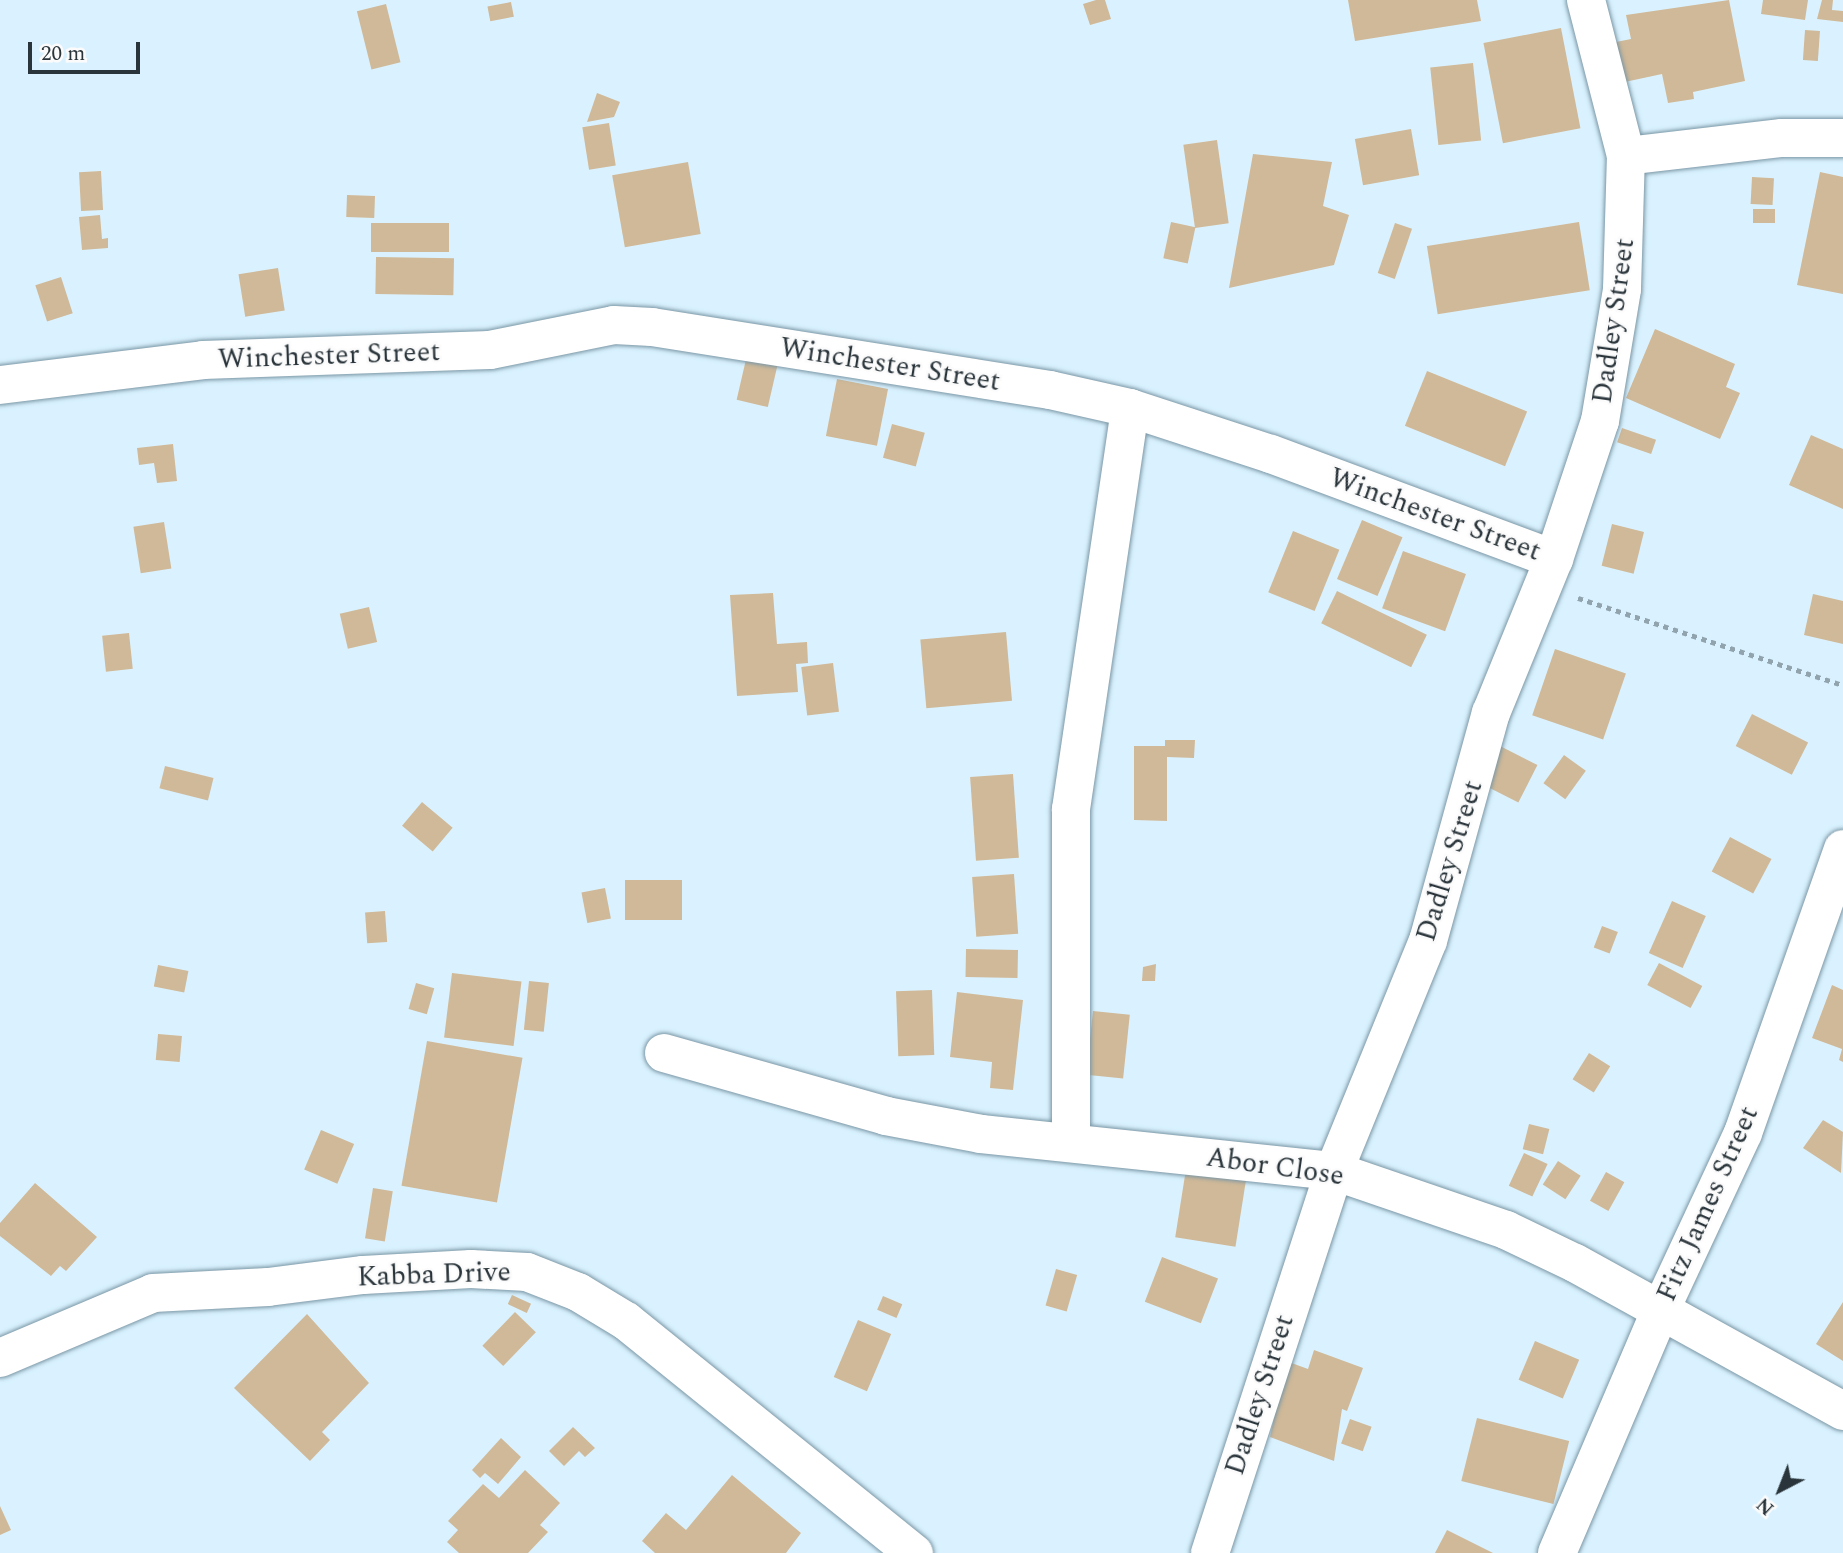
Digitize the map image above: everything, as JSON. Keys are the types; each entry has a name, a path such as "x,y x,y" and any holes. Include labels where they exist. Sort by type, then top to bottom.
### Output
{"street":[{"name":"Dadley Street","path":"1210,1553 1335,1171 1428,941 1492,713 1548,573 1600,421 1613,361 1622,289 1626,156 1586,0"},
{"path":"1626,156 1782,138 1843,138"},
{"name":"Winchester Street","path":"0,385 202,360 490,351 614,325 652,327 1050,390 1130,408 1548,573"},
{"path":"1071,1142 1071,809 1130,408"},
{"name":"Fitz James Street","path":"1557,1553 1660,1311 1743,1133 1843,849"},
{"name":"Abor Close","path":"664,1053 886,1116 981,1134 1335,1171 1506,1230 1843,1411"},
{"name":"Kabba Drive","path":"0,1359 153,1293 390,1274 527,1272 578,1292 626,1321 914,1553"}],"path":[{"name":"Winchester Street","path":"1548,573 1843,685"}],"building":[{"path":"1105,0 1111,19 1090,25 1083,4"},
{"path":"1348,0 1477,0 1481,21 1355,41"},
{"path":"1729,0 1745,81 1693,92 1694,99 1668,103 1662,74 1620,83 1611,43 1631,39 1626,15"},
{"path":"1763,0 1808,0 1805,20 1761,14"},
{"path":"1822,0 1833,0 1832,10 1843,11 1843,22 1817,19"},
{"path":"511,2 514,17 490,21 487,7"},
{"path":"386,4 401,62 371,69 357,11"},
{"path":"1561,28 1580,128 1503,143 1483,43"},
{"path":"1805,30 1820,31 1818,61 1803,60"},
{"path":"1473,63 1481,141 1438,145 1430,67"},
{"path":"597,93 620,102 614,117 587,122"},
{"path":"609,123 616,165 589,170 582,127"},
{"path":"1411,129 1419,175 1363,185 1355,139"},
{"path":"1217,140 1229,223 1195,228 1183,145"},
{"path":"1253,154 1332,162 1323,206 1349,215 1334,265 1229,288"},
{"path":"688,162 701,234 625,247 612,175"},
{"path":"101,171 103,210 81,211 79,172"},
{"path":"1820,172 1843,177 1843,294 1797,285"},
{"path":"1752,177 1774,178 1773,205 1751,204"},
{"path":"347,195 375,196 374,218 346,217"},
{"path":"1753,209 1775,209 1775,223 1753,223"},
{"path":"100,215 102,239 108,238 108,248 82,250 79,217"},
{"path":"1171,222 1195,227 1188,263 1163,258"},
{"path":"1579,222 1590,290 1438,314 1427,246"},
{"path":"371,223 449,223 449,252 371,252"},
{"path":"1395,223 1412,229 1395,279 1378,273"},
{"path":"376,257 454,258 453,295 375,294"},
{"path":"278,268 285,310 245,317 238,274"},
{"path":"61,277 73,313 47,321 35,285"},
{"path":"1655,329 1735,364 1726,387 1740,393 1720,439 1626,398"},
{"path":"747,355 778,362 768,407 737,400"},
{"path":"1427,371 1527,411 1505,466 1405,426"},
{"path":"837,379 888,389 877,446 826,436"},
{"path":"892,424 925,433 916,467 883,458"},
{"path":"1622,428 1656,440 1651,454 1617,442"},
{"path":"1811,435 1843,449 1843,509 1789,485"},
{"path":"173,444 177,481 157,483 154,463 139,465 137,448"},
{"path":"1362,520 1403,537 1377,596 1337,579"},
{"path":"164,522 171,568 141,573 133,527"},
{"path":"1612,524 1644,532 1634,574 1602,566"},
{"path":"1293,531 1339,550 1315,611 1268,592"},
{"path":"1403,551 1466,574 1445,631 1382,608"},
{"path":"1337,591 1427,635 1411,667 1321,623"},
{"path":"773,593 777,644 807,642 808,663 796,664 798,692 737,696 730,595"},
{"path":"1813,594 1843,601 1843,644 1804,635"},
{"path":"369,607 377,642 348,649 340,614"},
{"path":"1006,632 1012,701 926,708 920,639"},
{"path":"129,633 133,669 106,672 102,636"},
{"path":"1555,649 1626,673 1603,740 1532,715"},
{"path":"833,663 839,712 807,716 801,667"},
{"path":"1752,714 1808,743 1792,775 1736,746"},
{"path":"1165,740 1195,740 1194,758 1167,757 1167,821 1134,820 1134,746 1165,746"},
{"path":"1500,746 1537,765 1518,802 1481,783"},
{"path":"1564,755 1586,771 1565,799 1543,783"},
{"path":"165,766 214,778 208,800 159,788"},
{"path":"1013,774 1019,858 976,861 970,777"},
{"path":"422,802 453,828 433,851 402,826"},
{"path":"1730,837 1771,859 1753,894 1712,871"},
{"path":"1014,874 1018,934 976,937 972,877"},
{"path":"625,880 682,880 682,920 625,920"},
{"path":"605,888 611,918 587,923 581,893"},
{"path":"1672,901 1706,916 1683,968 1649,953"},
{"path":"385,911 387,942 367,943 365,912"},
{"path":"1602,926 1618,932 1610,954 1594,947"},
{"path":"966,949 1018,950 1018,978 966,977"},
{"path":"1659,963 1702,986 1691,1008 1647,985"},
{"path":"1156,964 1155,981 1142,981 1143,967"},
{"path":"158,965 188,971 184,993 154,987"},
{"path":"452,973 521,982 514,1046 444,1038"},
{"path":"529,981 549,983 544,1032 524,1030"},
{"path":"416,983 434,988 427,1014 409,1009"},
{"path":"1832,985 1843,990 1843,1062 1839,1060 1842,1049 1812,1038"},
{"path":"932,990 934,1055 898,1056 896,991"},
{"path":"957,992 1023,1000 1013,1090 990,1088 992,1062 950,1057"},
{"path":"1093,1011 1130,1015 1123,1079 1086,1075"},
{"path":"158,1034 182,1036 180,1062 156,1060"},
{"path":"427,1041 523,1058 497,1203 401,1186"},
{"path":"1589,1053 1610,1066 1594,1093 1573,1079"},
{"path":"1823,1120 1843,1132 1841,1173 1803,1148"},
{"path":"1529,1124 1549,1129 1543,1154 1523,1149"},
{"path":"321,1130 354,1144 337,1184 304,1170"},
{"path":"1524,1153 1548,1164 1532,1197 1509,1186"},
{"path":"1558,1161 1581,1176 1565,1199 1543,1184"},
{"path":"1186,1169 1246,1179 1235,1247 1175,1237"},
{"path":"1606,1172 1624,1182 1608,1211 1590,1201"},
{"path":"35,1183 97,1237 66,1271 60,1266 51,1276 0,1236 0,1223"},
{"path":"373,1188 393,1191 385,1242 365,1238"},
{"path":"1162,1257 1218,1279 1201,1323 1145,1302"},
{"path":"1056,1269 1077,1275 1067,1312 1046,1306"},
{"path":"512,1295 531,1304 527,1313 508,1304"},
{"path":"883,1296 902,1304 896,1318 877,1310"},
{"path":"1843,1302 1843,1361 1816,1344"},
{"path":"515,1312 536,1332 503,1366 482,1346"},
{"path":"307,1314 369,1383 322,1432 330,1440 310,1461 234,1388"},
{"path":"858,1320 891,1334 867,1391 834,1377"},
{"path":"1535,1341 1579,1360 1563,1398 1519,1380"},
{"path":"1314,1350 1363,1368 1347,1411 1342,1409 1334,1461 1270,1437 1286,1361 1308,1369"},
{"path":"1477,1418 1569,1441 1553,1504 1461,1481"},
{"path":"1350,1419 1372,1427 1363,1451 1341,1443"},
{"path":"573,1427 595,1448 585,1457 579,1451 564,1466 549,1451"},
{"path":"501,1438 521,1457 498,1484 485,1473 480,1478 472,1470"},
{"path":"525,1470 560,1503 540,1525 548,1532 528,1553 459,1553 447,1542 458,1530 448,1521 483,1484 499,1498"},
{"path":"732,1475 801,1533 786,1553 655,1553 642,1541 666,1513 686,1530"},
{"path":"0,1506 11,1530 0,1535"},
{"path":"1447,1530 1493,1553 1435,1553"}]}
